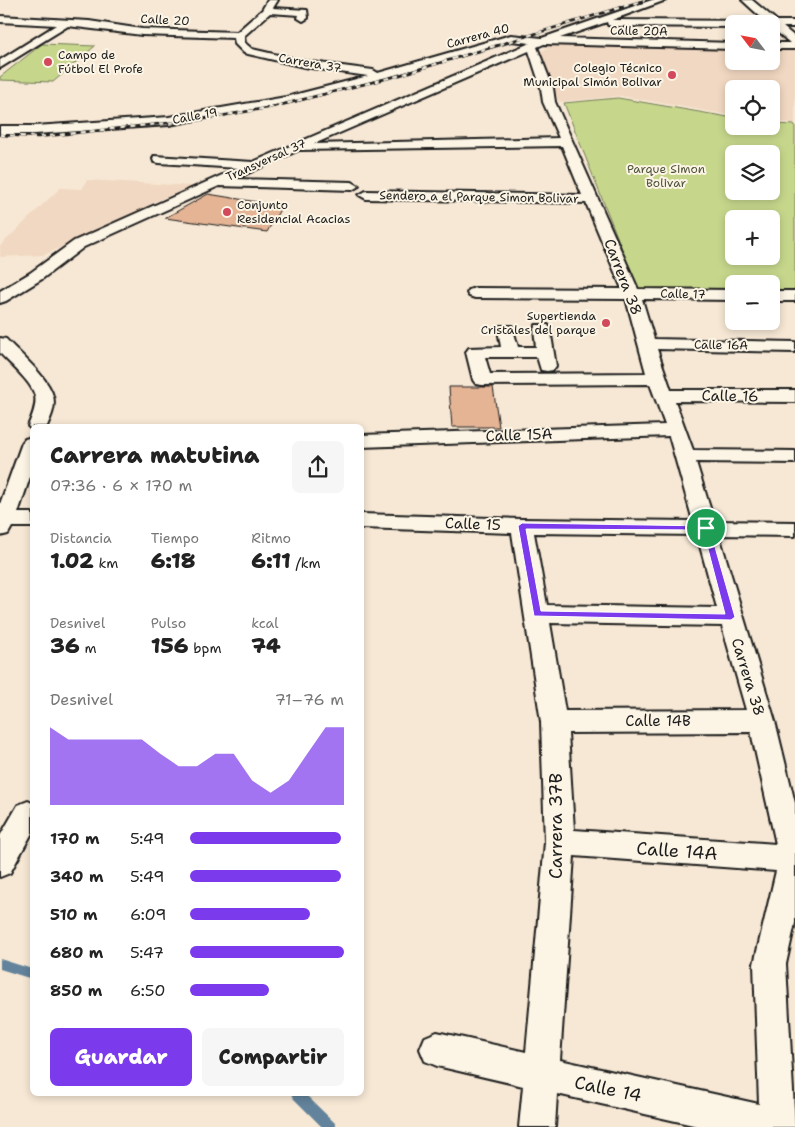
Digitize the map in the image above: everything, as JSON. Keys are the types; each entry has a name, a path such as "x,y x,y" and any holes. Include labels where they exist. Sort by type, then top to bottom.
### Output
{"street":[{"path":"239,35 267,10 272,0"},
{"name":"Carrera 40","path":"387,74 511,38 537,44 661,0"},
{"path":"747,0 764,15"},
{"path":"267,10 304,12 303,18"},
{"name":"Calle 20","path":"0,18 142,32 239,35"},
{"path":"0,65 66,23"},
{"path":"593,23 725,24"},
{"path":"780,24 795,24"},
{"path":"780,29 795,42"},
{"name":"Carrera 37","path":"239,35 240,44 248,51 304,64 387,74 440,84"},
{"name":"Calle 20A","path":"537,44 725,46"},
{"name":"Transversal 37","path":"0,298 36,276 79,244 440,84 537,44"},
{"name":"Carrera 38","path":"537,44 549,102 632,293 646,344 677,430 762,721 794,859 770,964 779,1127"},
{"path":"780,46 795,46"},
{"name":"Calle 19","path":"0,130 35,130 169,121 286,100 387,74"},
{"path":"294,148 566,142"},
{"path":"159,159 310,172"},
{"path":"215,183 352,186"},
{"name":"Sendero a el Parque Simon Bolivar","path":"366,195 591,199"},
{"name":"Calle 17","path":"475,293 725,295"},
{"path":"780,296 795,296"},
{"path":"542,329 548,379"},
{"path":"506,330 510,351 545,352"},
{"path":"0,343 39,385 44,395 39,424"},
{"name":"Calle 16A","path":"646,344 795,347"},
{"name":"Calle 16","path":"510,351 475,352 482,380 548,379 795,396"},
{"name":"Calle 15A","path":"364,441 677,430"},
{"path":"30,454 2,523 30,520"},
{"path":"684,456 795,456"},
{"name":"Calle 15","path":"364,521 522,526 795,529"},
{"name":"Carrera 37B","path":"522,526 554,722 560,842 537,1127"},
{"path":"537,614 731,617"},
{"name":"Calle 14B","path":"554,722 762,721"},
{"path":"0,863 28,814"},
{"name":"Calle 14A","path":"560,842 794,859"},
{"name":"Calle 14","path":"437,1049 779,1127"}],"shaded area":[{"name":"Colegio Técnico Municipal Simón Bolivar","path":"552,45 725,48 725,70 780,70 780,49 795,49 795,123 780,122 780,80 725,80 725,114 621,96 559,102 540,52"},
{"path":"87,180 193,186 154,202 157,204 44,255 0,257 0,246 60,188 82,189"}],"green space":[{"name":"Campo de Fútbol El Profe","path":"42,44 95,46 53,82 0,80 0,77"},
{"name":"Parque Simon Bolivar","path":"618,98 725,116 725,135 780,135 780,124 795,125 795,292 780,292 780,275 725,275 725,291 638,289 564,103"}],"building":[{"name":"Conjunto Residencial Acacias","path":"208,194 282,206 267,232 165,218"},
{"path":"449,387 493,387 499,427 452,427"}],"waterway":[{"path":"0,964 30,973"},
{"path":"299,1096 331,1127"}],"railway":[{"path":"0,135 38,137 196,120 268,108 397,76 645,0"}],"place":[{"name":"Campo de Fútbol El Profe","path":"48,62"},
{"name":"Colegio Técnico Municipal Simón Bolivar","path":"672,75"},
{"name":"Conjunto Residencial Acacias","path":"227,212"},
{"name":"Supertienda Cristales del parque","path":"606,323"}],"route":[{"path":"522,526 706,528 731,617 537,614 522,526"}]}
